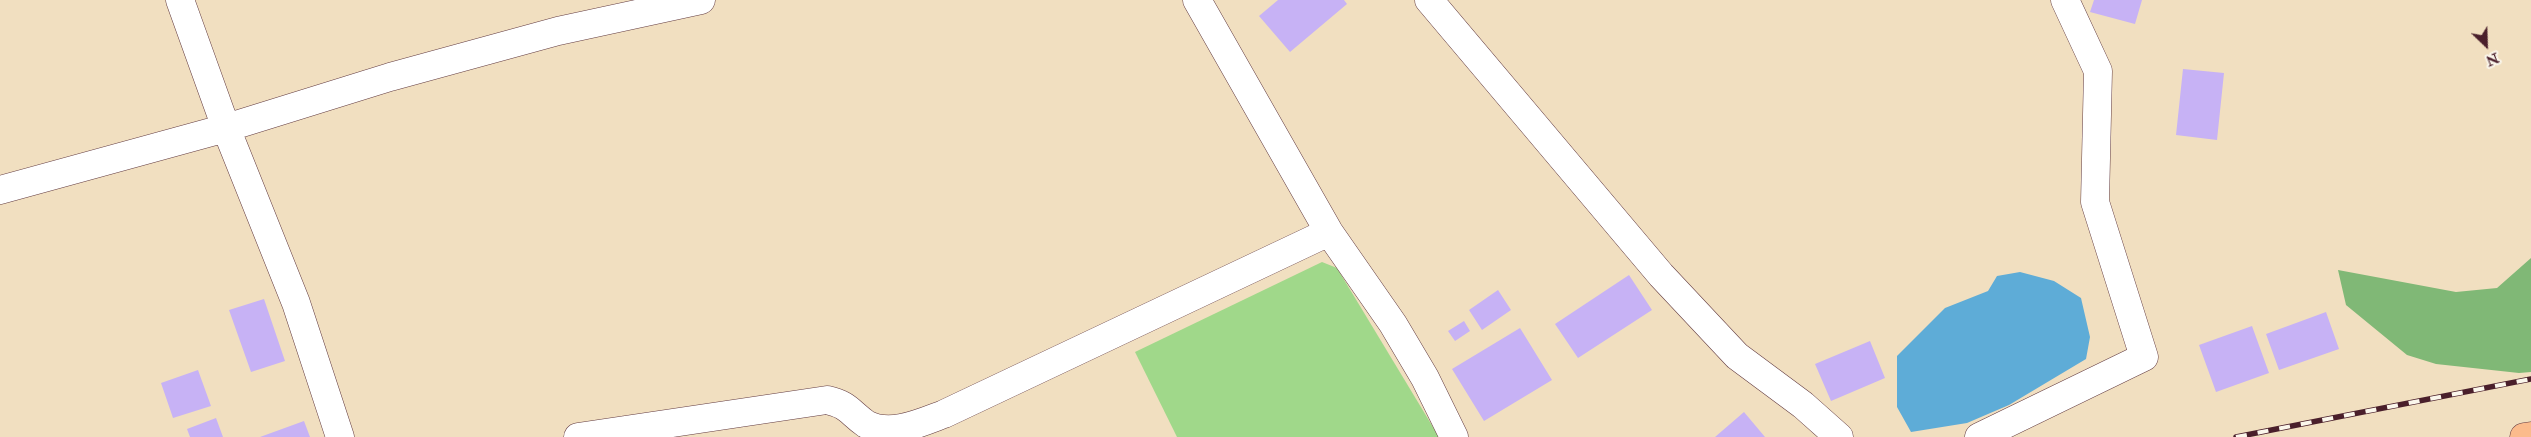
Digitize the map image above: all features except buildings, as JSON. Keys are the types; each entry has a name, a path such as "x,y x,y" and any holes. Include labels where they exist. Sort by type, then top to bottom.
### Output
{"main road":[{"path":"2524,437 2531,436"}],"street":[{"path":"180,0 226,128 296,303 340,437"},
{"path":"0,190 226,128 390,77 558,31 701,0"},
{"path":"1197,0 1330,232 1425,378 1454,437"},
{"path":"1429,0 1660,275 1737,356 1803,405 1839,437"},
{"path":"1979,437 2144,357 2095,202 2098,72 2065,0"},
{"path":"578,437 827,400 842,403 867,424 883,431 909,428 944,414 1330,232"}],"green space":[{"path":"2531,258 2531,372 2519,373 2436,364 2407,355 2346,305 2338,270 2456,292 2497,288"},
{"path":"1322,262 1337,268 1439,437 1177,437 1135,352"}],"water":[{"path":"2020,272 2054,281 2081,298 2090,337 2086,359 2009,405 1967,423 1911,432 1897,407 1897,356 1945,308 1988,291 1997,276"}],"railway":[{"path":"2236,437 2531,379"}]}
